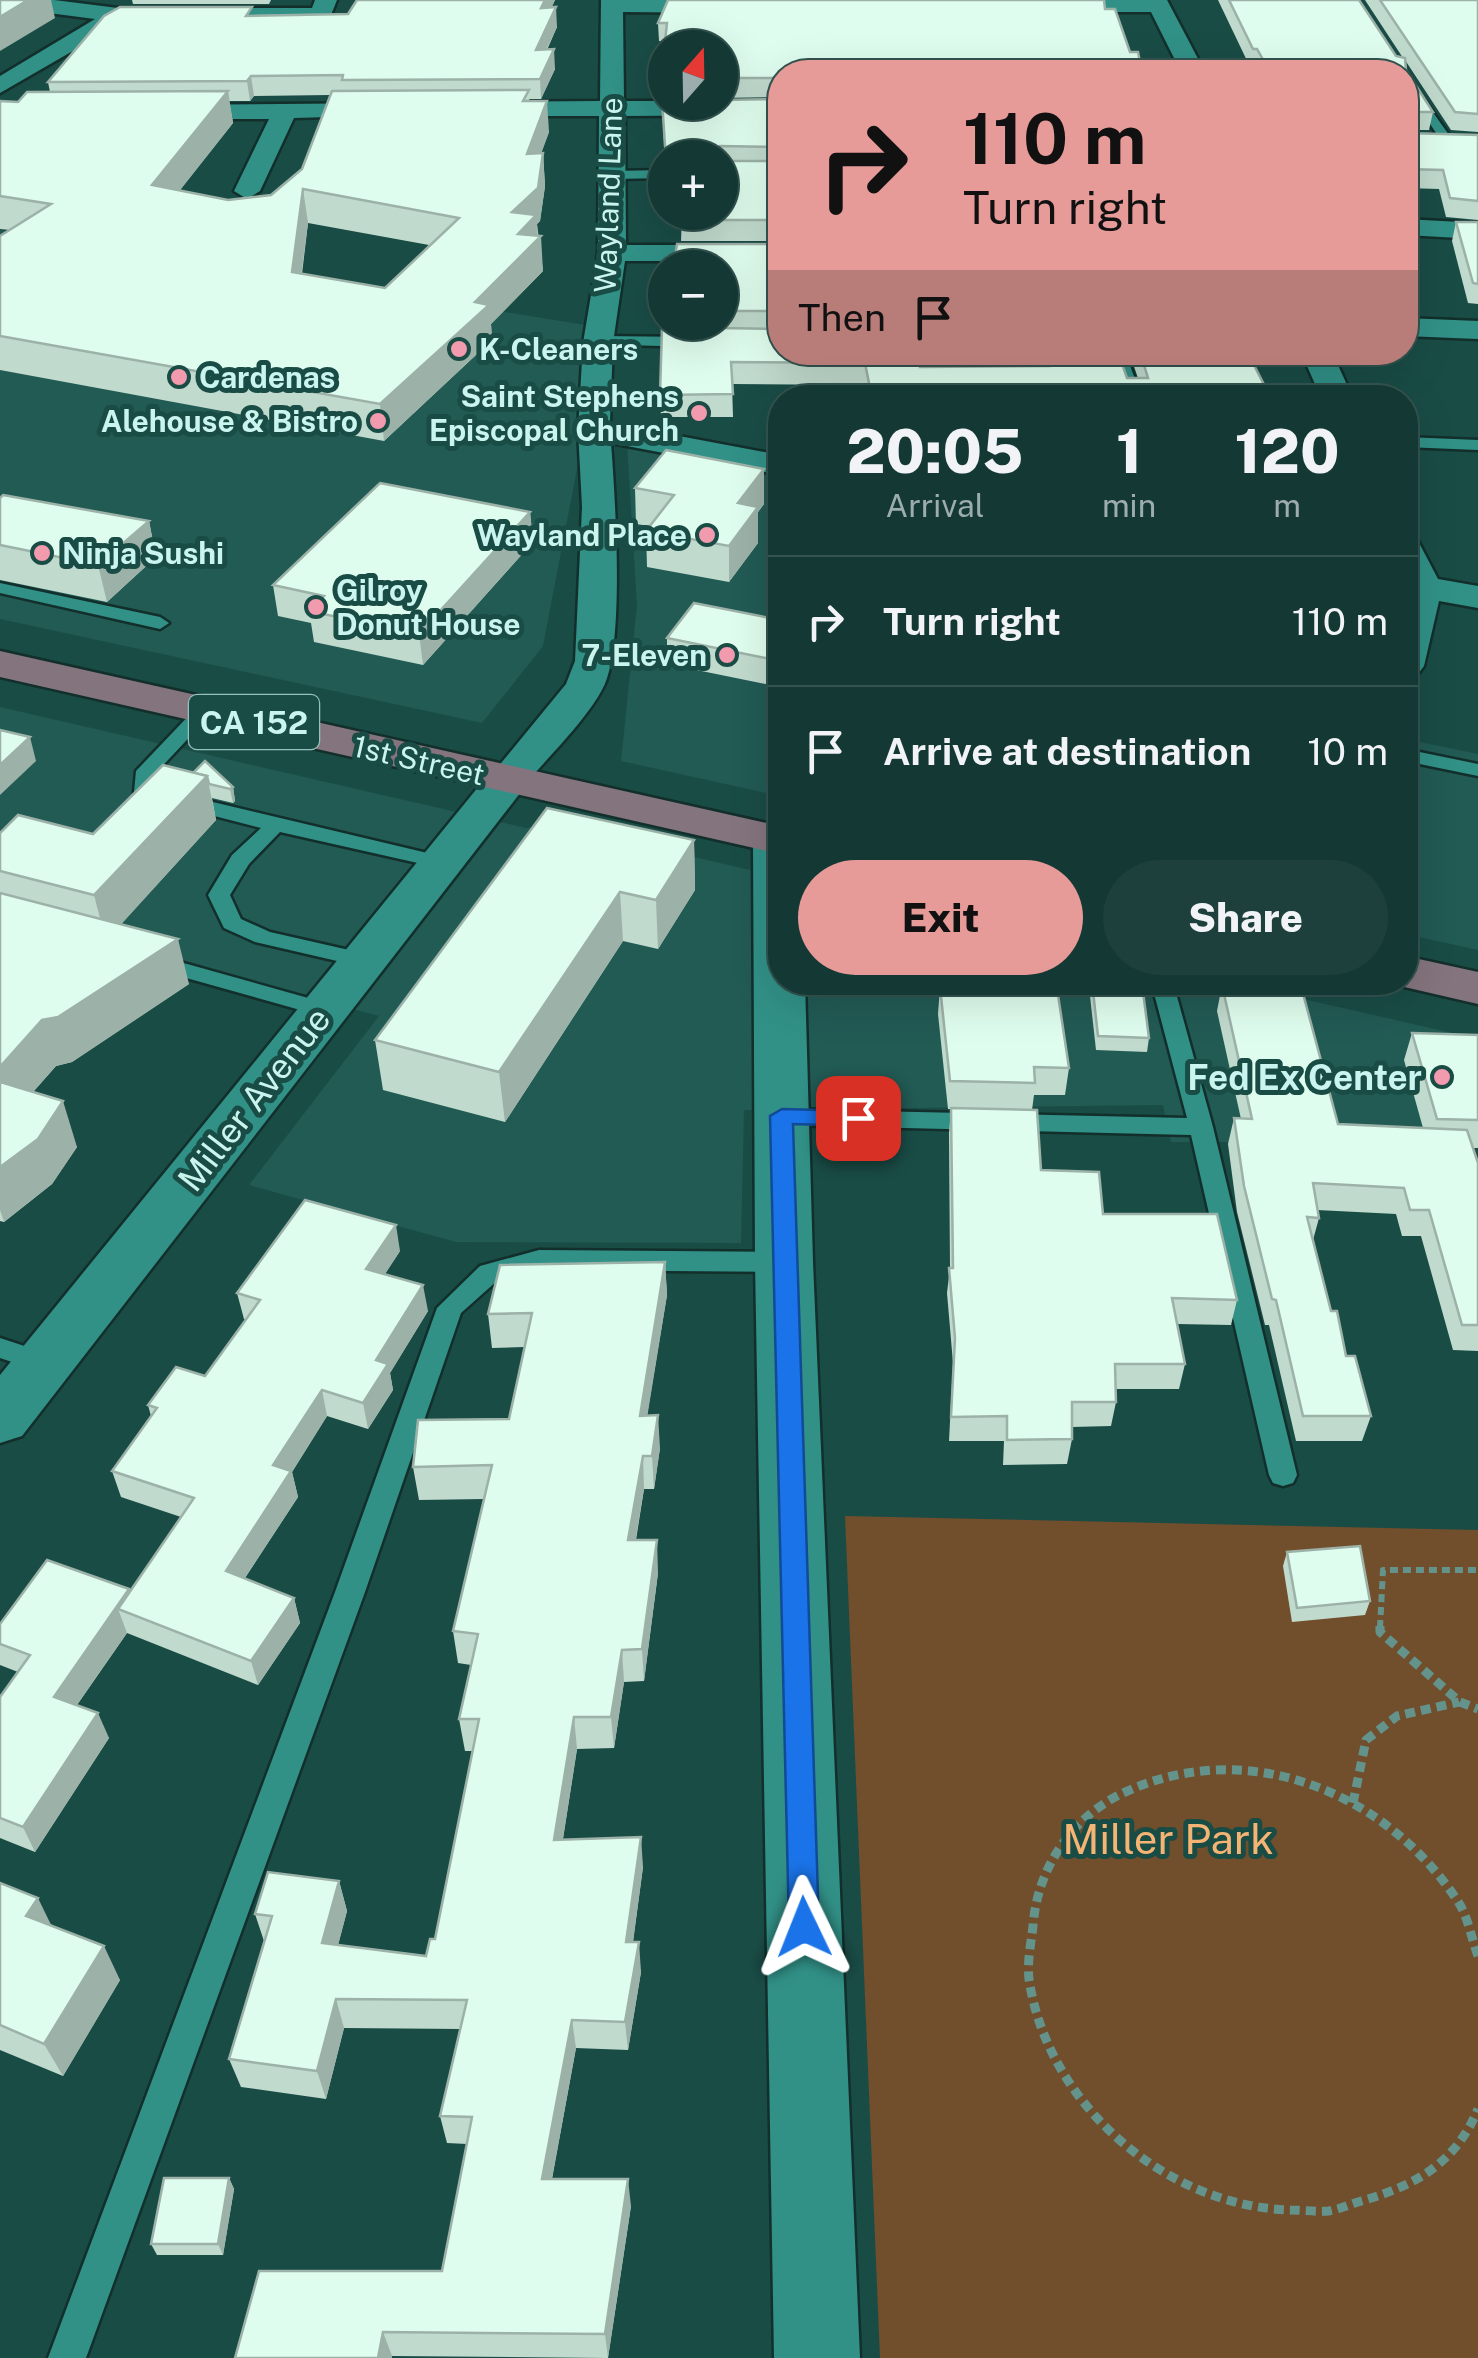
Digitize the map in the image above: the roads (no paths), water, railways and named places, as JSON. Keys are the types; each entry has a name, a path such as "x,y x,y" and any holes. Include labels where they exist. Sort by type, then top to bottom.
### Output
{"main road":[{"name":"1st Street","path":"0,664 768,838"},
{"path":"1418,975 1478,988"}],"street":[{"path":"2,0 118,15 321,14 326,0"},
{"path":"612,3 762,6"},
{"name":"Wayland Lane","path":"508,780 584,687 594,661 598,506 594,430 598,342 612,253 612,3"},
{"path":"1020,5 1158,3 1186,60"},
{"path":"0,86 118,15"},
{"path":"460,110 768,108"},
{"path":"133,112 422,110"},
{"path":"247,191 286,111"},
{"path":"1420,142 1478,144"},
{"path":"1418,228 1478,231"},
{"path":"612,253 768,253"},
{"path":"1418,328 1478,330"},
{"path":"594,430 768,463"},
{"path":"1418,587 1478,597"},
{"name":"Miller Avenue","path":"0,1420 23,1355 326,1010 508,780"},
{"path":"780,995 784,1262 817,2358"}],"lane":[{"path":"1418,97 1448,142"},
{"path":"612,175 648,174"},
{"path":"598,342 708,342"},
{"path":"1418,443 1478,445"},
{"path":"0,588 160,623"},
{"path":"204,711 143,776 144,792 440,862"},
{"path":"1418,758 1478,770"},
{"path":"276,826 240,860 219,895 232,923 263,937 364,960"},
{"path":"131,956 326,1010"},
{"path":"1166,995 1201,1126 1283,1475"},
{"path":"782,1116 1201,1126"},
{"path":"66,2358 350,1592 450,1308 490,1272 539,1260 784,1262"}],"place":[{"name":"K-Cleaners","path":"459,349"},
{"name":"Cardenas","path":"179,377"},
{"name":"Saint Stephens Episcopal Church","path":"699,413"},
{"name":"Alehouse & Bistro","path":"378,421"},
{"name":"Wayland Place","path":"707,535"},
{"name":"Ninja Sushi","path":"42,553"},
{"name":"Gilroy Donut House","path":"316,607"},
{"name":"7-Eleven","path":"727,655"},
{"name":"Fed Ex Center","path":"1442,1077"}],"park label":[{"name":"Miller Park","path":"1168,1838"}]}
